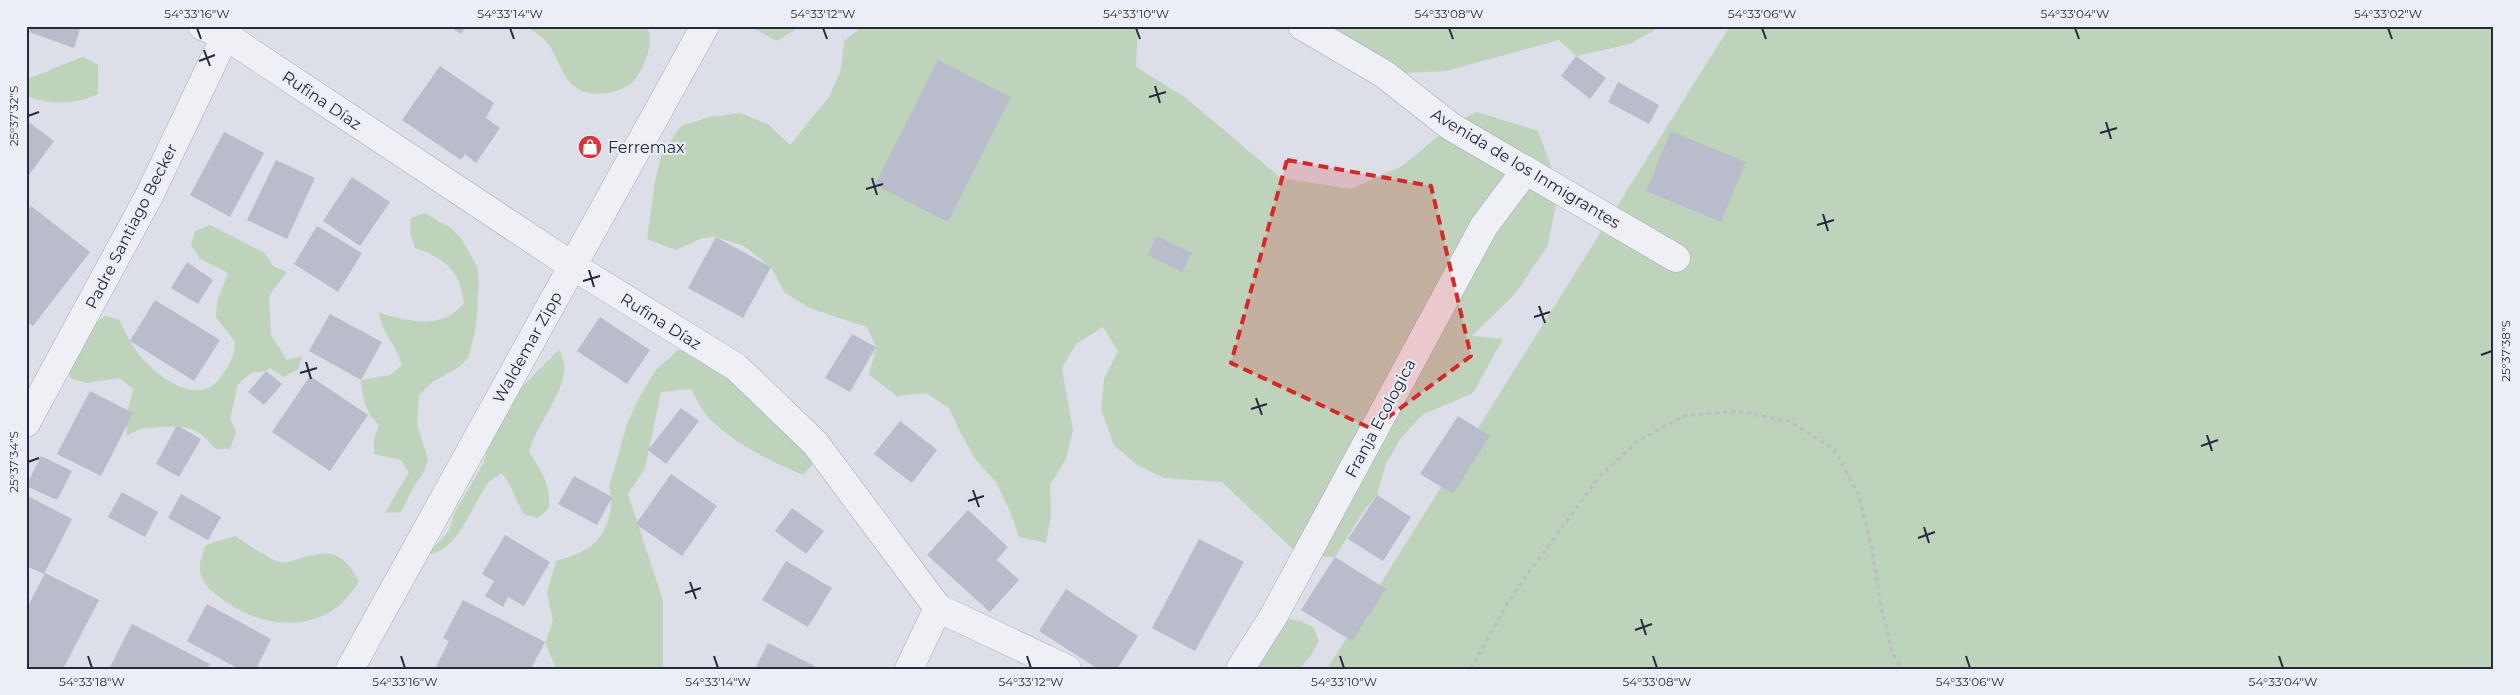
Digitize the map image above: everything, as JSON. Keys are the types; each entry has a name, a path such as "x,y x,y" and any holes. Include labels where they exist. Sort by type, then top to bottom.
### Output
{"street":[{"name":"Waldemar Zipp","path":"350,669 705,26"},
{"name":"Avenida de los Inmigrantes","path":"1302,26 1384,74 1450,126 1676,258"},
{"name":"Rufina Díaz","path":"219,29 571,266 736,367 816,443 938,608 1067,669"},
{"name":"Padre Santiago Becker","path":"26,423 150,196 219,29"},
{"name":"Franja Ecologica","path":"1240,669 1273,617 1484,226 1526,170"},
{"path":"909,669 938,608"}],"path":[{"path":"1471,669 1511,597 1598,477 1638,442 1683,416 1737,411 1789,421 1834,449 1858,494 1872,548 1880,601 1892,652 1902,669"}],"highlighted area":[{"path":"1287,160 1431,186 1471,356 1372,429 1231,363"}],"green space":[{"path":"527,26 646,26 649,32 649,48 639,74 629,85 613,92 589,93 577,89 571,84 548,44"},
{"path":"749,26 801,26 777,41"},
{"path":"863,26 1138,26 1136,67 1186,98 1281,178 1351,189 1404,165 1450,126 1477,112 1538,131 1559,188 1548,245 1515,294 1472,336 1503,339 1473,393 1422,415 1401,438 1386,464 1377,495 1363,512 1335,557 1300,556 1222,482 1164,478 1137,465 1114,445 1101,410 1104,379 1118,351 1103,327 1076,344 1062,368 1073,430 1066,459 1050,485 1051,515 1046,543 1019,537 1009,509 996,482 976,460 949,408 926,393 897,396 869,375 876,347 867,327 809,308 784,292 771,267 744,246 716,237 702,238 676,250 647,239 655,181 662,153 681,126 710,117 740,113 768,124 790,145 829,97 841,70 844,41"},
{"path":"1296,26 1661,26 1630,44 1576,56 1559,40 1446,71 1384,74"},
{"path":"1730,26 2494,26 2494,669 1327,669"},
{"path":"83,57 98,65 98,94 72,102 43,101 26,95 26,79"},
{"path":"425,213 452,229 462,240 477,266 479,281 476,326 469,357 459,367 432,382 419,395 417,424 428,459 423,474 414,486 401,512 385,513 409,472 401,460 374,454 374,439 379,425 368,410 362,393 361,380 390,375 402,365 383,327 379,313 413,321 435,321 446,318 464,303 459,282 449,267 435,256 415,248 410,233 411,218"},
{"path":"210,225 265,253 273,266 287,272 269,296 271,335 287,360 302,356 298,369 284,377 270,368 266,371 251,373 238,384 230,419 236,432 230,449 215,449 203,436 185,427 169,426 143,429 127,436 126,418 133,389 119,378 87,383 72,379 64,365 92,325 105,316 120,320 127,336 145,362 170,381 183,388 196,390 208,388 219,379 230,362 235,342 216,317 217,302 228,273 200,259 191,245 195,231"},
{"path":"559,350 564,365 561,386 532,441 529,451 547,485 549,508 538,518 523,514 510,485 502,473 489,482 464,525 448,545 439,551 428,554 449,531 454,514 484,462 488,445 516,393"},
{"path":"678,350 709,353 822,454 803,475 765,457 728,434 707,416 691,389 661,392 645,468 628,494 663,600 663,669 556,669 545,642 553,621 547,593 556,561 583,551 591,546 603,532 610,514 611,496 609,487 627,424 640,396 655,371"},
{"path":"235,536 279,562 288,562 321,554 336,556 348,565 359,581 347,598 333,610 316,618 299,622 280,622 262,619 243,612 226,602 209,589 202,578 200,569 206,545"},
{"path":"1286,619 1301,621 1314,628 1319,641 1300,669 1236,669"}],"building":[{"path":"31,26 81,26 74,48 29,32"},
{"path":"449,26 466,26 461,34"},
{"path":"1576,56 1606,78 1590,99 1561,76"},
{"path":"938,60 1011,97 948,222 875,185"},
{"path":"440,66 494,103 486,118 500,128 476,163 465,154 461,160 402,120"},
{"path":"1618,82 1659,105 1649,124 1608,102"},
{"path":"26,120 54,141 26,179"},
{"path":"1671,131 1746,162 1721,222 1646,191"},
{"path":"224,132 264,153 230,217 190,195"},
{"path":"276,160 315,178 287,239 247,220"},
{"path":"352,177 390,202 360,246 323,221"},
{"path":"31,206 90,252 33,326 26,322 26,214"},
{"path":"317,226 362,253 338,292 294,264"},
{"path":"1157,236 1192,253 1182,272 1148,255"},
{"path":"716,237 771,267 743,318 688,288"},
{"path":"187,262 213,280 198,304 171,288"},
{"path":"155,300 220,340 194,381 130,341"},
{"path":"330,314 382,342 361,380 309,351"},
{"path":"600,317 650,350 627,384 577,351"},
{"path":"852,334 876,347 850,392 825,378"},
{"path":"266,371 282,384 264,405 248,392"},
{"path":"310,376 368,415 330,471 272,432"},
{"path":"90,391 133,413 101,476 57,454"},
{"path":"681,408 699,421 666,464 648,450"},
{"path":"1458,416 1490,436 1453,494 1420,474"},
{"path":"900,421 937,450 912,483 874,454"},
{"path":"177,425 201,439 179,477 156,464"},
{"path":"41,456 72,471 57,500 26,486"},
{"path":"671,474 717,506 682,556 636,524"},
{"path":"574,476 612,497 597,525 558,504"},
{"path":"122,492 158,512 145,537 108,517"},
{"path":"181,494 221,517 208,540 168,518"},
{"path":"26,495 72,519 44,574 26,566"},
{"path":"1377,495 1411,517 1383,561 1348,539"},
{"path":"792,508 824,531 806,554 775,531"},
{"path":"968,510 1008,547 997,560 1019,580 990,612 927,555"},
{"path":"505,535 550,562 524,606 508,597 503,607 485,596 494,581 482,574"},
{"path":"1199,539 1244,562 1195,651 1152,628"},
{"path":"1335,557 1386,589 1352,641 1301,610"},
{"path":"786,561 832,588 808,627 762,600"},
{"path":"45,573 99,600 63,669 26,668 26,610"},
{"path":"1066,589 1138,636 1117,669 1098,669 1039,631"},
{"path":"463,600 545,642 531,669 435,669 449,641 443,638"},
{"path":"207,604 271,639 256,669 239,669 187,641"},
{"path":"132,624 210,664 207,669 109,669"},
{"path":"768,643 821,669 755,669"}],"place":[{"name":"Ferremax","path":"590,147"}]}
